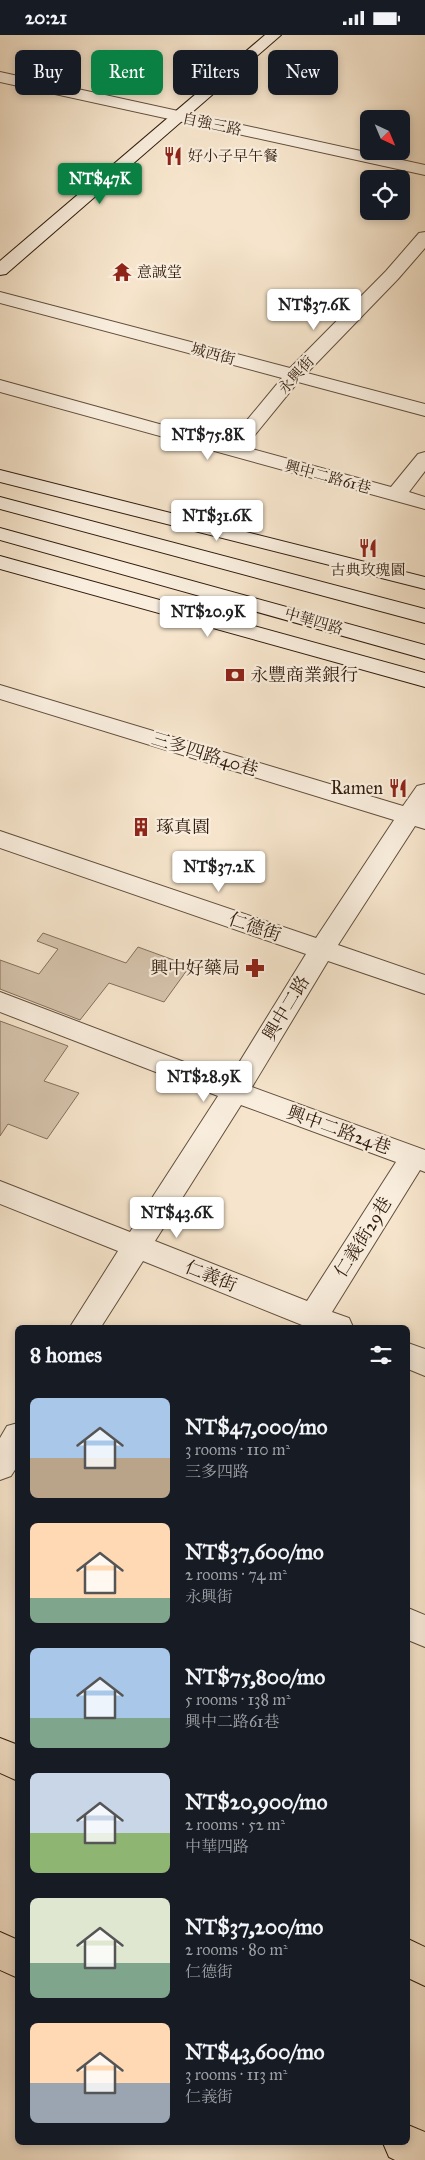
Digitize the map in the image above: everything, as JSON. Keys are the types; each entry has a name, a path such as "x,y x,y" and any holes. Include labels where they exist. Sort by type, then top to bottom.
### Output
{"main road":[{"path":"0,1755 15,1762"},
{"path":"0,1951 15,1958"},
{"path":"410,1959 425,1967"},
{"path":"407,2145 425,2153"}],"street":[{"path":"4,262 179,117 274,35"},
{"path":"0,91 7,79"},
{"name":"自強三路","path":"7,79 425,170"},
{"name":"永興街","path":"232,450 294,375 392,275 425,237"},
{"name":"城西街","path":"0,297 425,410"},
{"name":"興中二路61巷","path":"0,386 425,503"},
{"path":"396,495 425,458"},
{"path":"0,476 425,583"},
{"name":"中華四路","path":"0,503 425,616"},
{"name":"中華四路","path":"0,534 425,652"},
{"name":"中華四路","path":"0,562 425,680"},
{"name":"三多四路40巷","path":"0,692 417,819"},
{"name":"興中二路","path":"86,1325 235,1092 322,949 417,819 425,791"},
{"name":"仁德街","path":"0,839 425,985"},
{"name":"興中二路24巷","path":"0,1002 235,1092 419,1159"},
{"name":"仁義街29巷","path":"325,1322 419,1159"},
{"name":"仁義街","path":"0,1192 325,1322"},
{"path":"410,1357 425,1363"},
{"path":"410,1625 425,1631"}],"shaded area":[{"path":"43,933 126,963 138,947 190,966 164,1002 109,983 80,1020 0,989 0,960 39,974 58,949 37,941"},
{"path":"0,1021 68,1046 44,1081 79,1093 47,1139 8,1124 0,1136"}],"place":[{"name":"好小子早午餐","path":"173,156"},
{"name":"意誠堂","path":"122,272"},
{"name":"古典玫瑰園","path":"368,548"},
{"name":"永豐商業銀行","path":"235,675"},
{"name":"Ramen","path":"398,788"},
{"name":"琢真園","path":"141,827"},
{"name":"興中好藥局","path":"255,968"}]}
